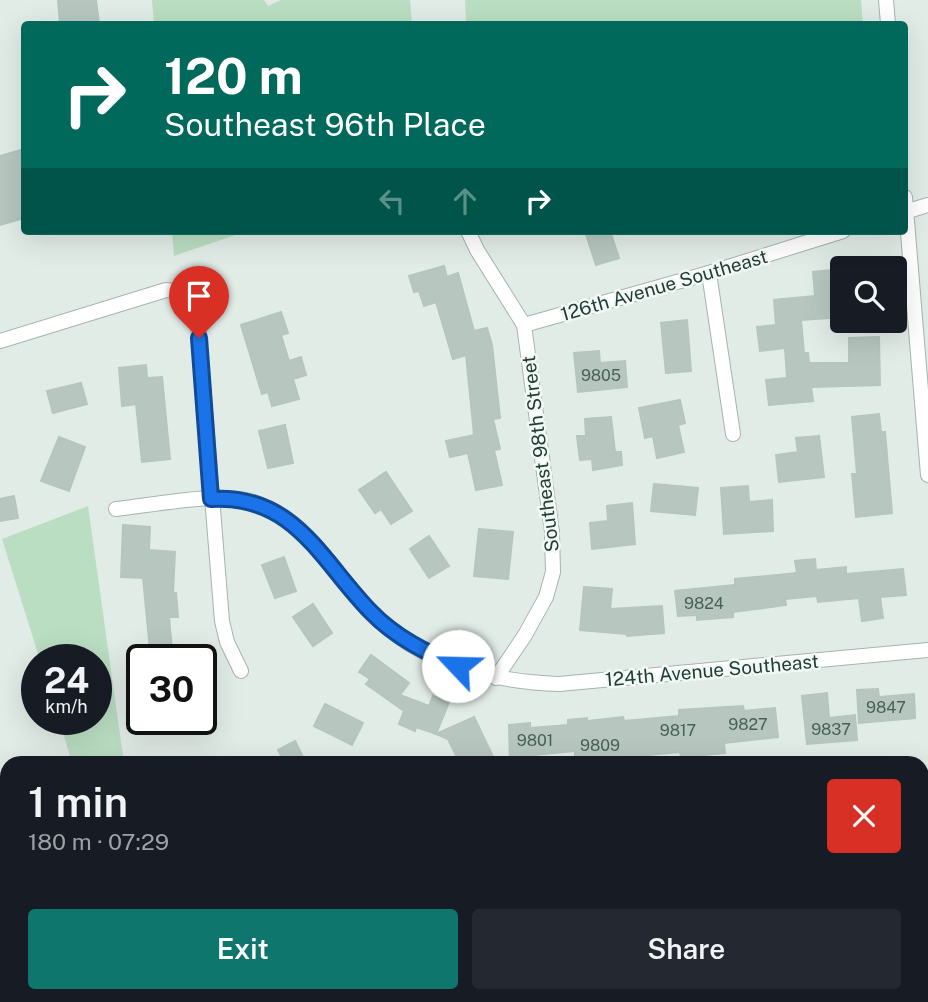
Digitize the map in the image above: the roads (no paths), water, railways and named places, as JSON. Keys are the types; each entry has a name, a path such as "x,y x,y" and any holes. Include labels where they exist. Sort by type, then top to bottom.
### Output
{"street":[{"path":"886,0 888,21"},
{"path":"908,207 928,205"},
{"name":"Southeast 98th Street","path":"470,235 524,326 552,532 553,572 546,597 496,678"},
{"name":"126th Avenue Southeast","path":"524,326 830,235"},
{"path":"907,235 928,475"},
{"path":"709,273 733,433"},
{"path":"0,341 166,290 176,290 193,301 197,311 222,621 227,642 241,671"},
{"name":"124th Avenue Southeast","path":"116,509 211,499 232,498 254,502 300,530 323,553 371,612 391,630 435,656 496,678 529,684 559,684 928,650"}]}
